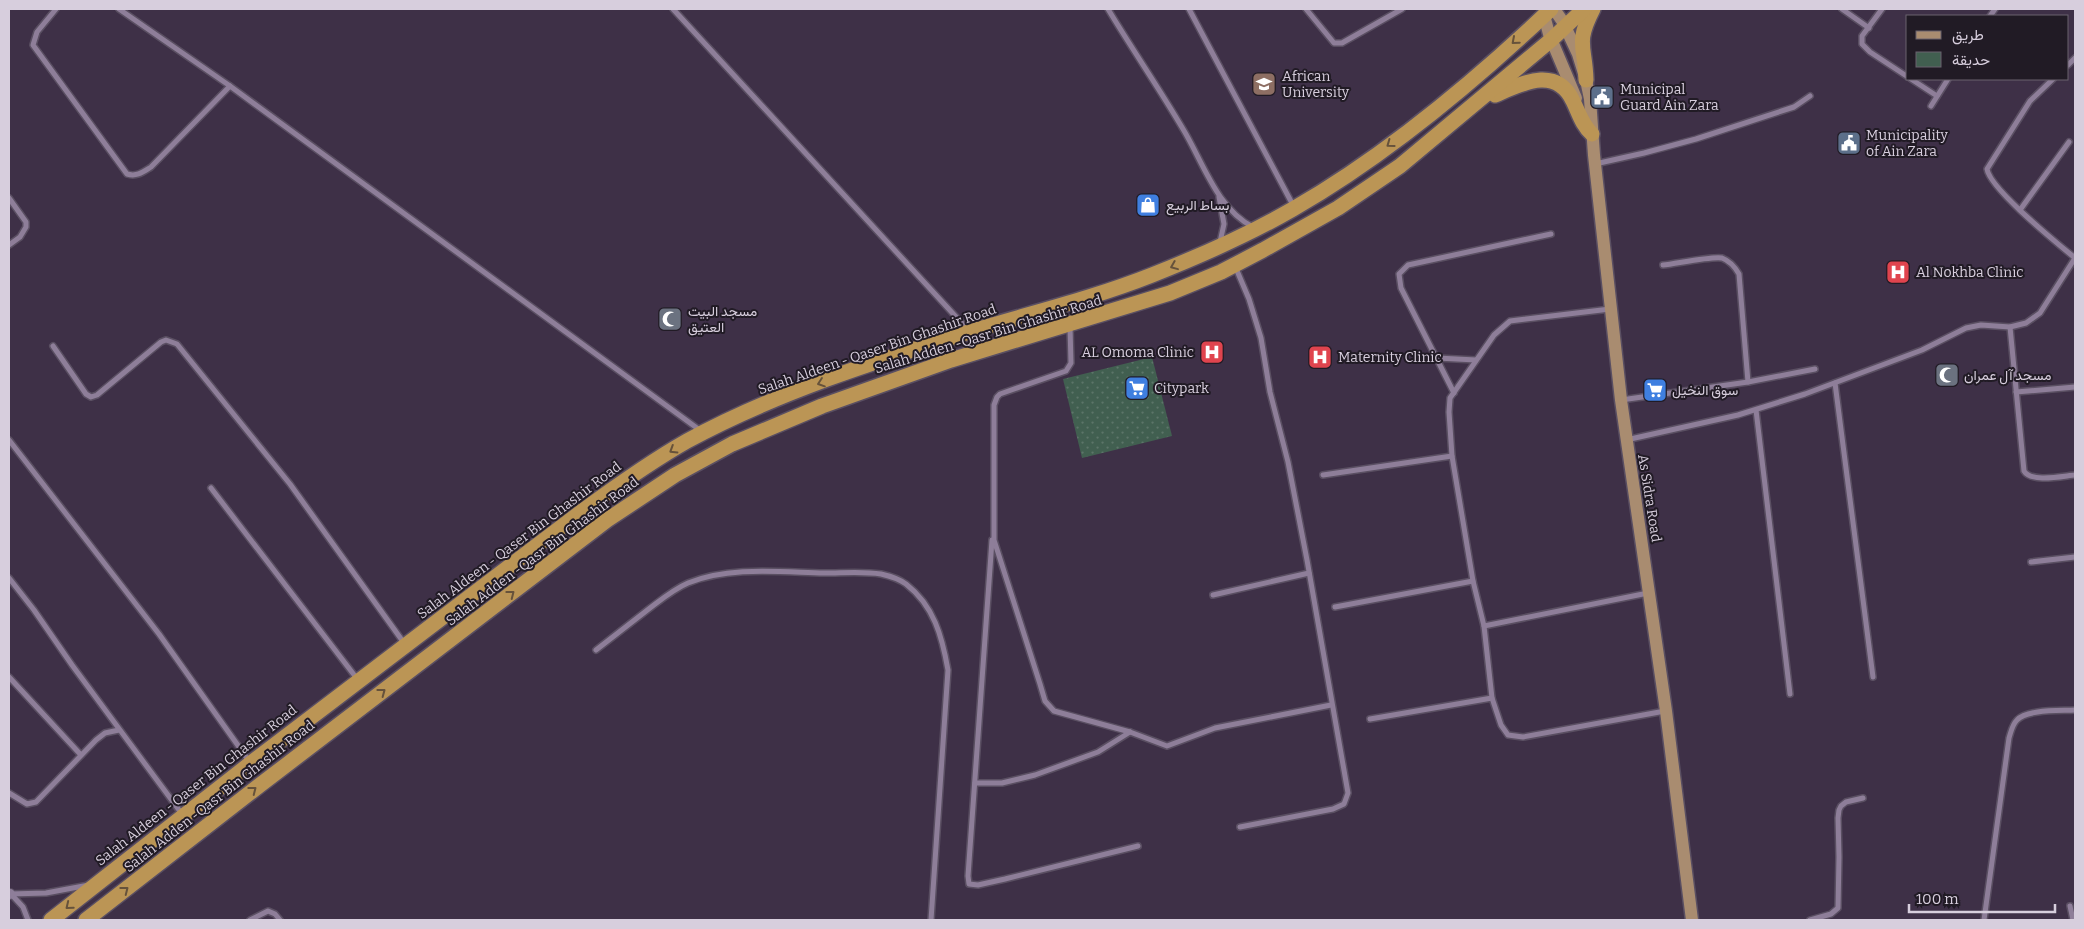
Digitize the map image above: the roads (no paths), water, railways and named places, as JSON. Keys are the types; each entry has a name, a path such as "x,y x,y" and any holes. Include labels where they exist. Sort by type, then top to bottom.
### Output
{"highway":[{"name":"Salah Adden -Qasr Bin Ghashir Road","path":"86,920 607,520 675,475 732,444 776,424 861,391 950,360 1170,293 1234,265 1302,228 1369,188 1400,166 1480,101 1566,27 1584,9"},
{"path":"1586,80 1582,40 1585,25 1593,9"},
{"name":"Salah Aldeen - Qaser Bin Ghashir Road","path":"51,920 424,630 613,488 703,433 796,391 970,332 1115,289 1186,261 1256,228 1333,185 1410,129 1460,90 1548,10"},
{"path":"1480,101 1527,81 1553,82 1569,93 1584,125 1592,134"},
{"path":"424,630 439,649"}],"main road":[{"name":"As Sidra Road","path":"1548,10 1566,27 1578,54 1586,80 1592,115 1595,164 1621,400 1666,711 1692,920"},
{"path":"1548,10 1551,40 1592,134"}],"street":[{"path":"56,9 37,32 33,45 127,174 133,176 140,174 151,167 230,86"},
{"path":"119,9 230,86 703,433"},
{"path":"674,9 970,332"},
{"path":"1108,9 1184,130 1218,191 1234,214 1243,222 1256,228"},
{"path":"1189,9 1294,208"},
{"path":"1306,9 1334,44 1342,43 1402,9"},
{"path":"1842,9 1869,28"},
{"path":"1882,9 1862,36 1862,44 1870,52 1906,76"},
{"path":"1912,80 1936,96"},
{"path":"1931,106 1947,80"},
{"path":"1626,440 1756,410 1836,383 1922,350 1966,328 1980,325 2010,327 2026,323 2040,313 2075,258 2020,210 1990,177 1987,169 2030,101 2052,80"},
{"path":"1595,164 1644,154 1696,139 1794,107 1810,96"},
{"path":"2020,210 2069,142"},
{"path":"1218,191 1224,224 1218,246"},
{"path":"9,198 26,222 26,227 20,237 9,245"},
{"path":"1454,393 1401,288 1399,274 1408,265 1551,234"},
{"path":"1662,265 1720,258 1735,267 1740,274 1748,382"},
{"path":"1234,265 1258,325 1270,392 1288,462 1348,793 1344,804 1332,809 1240,827"},
{"path":"1610,309 1510,321 1494,335 1450,398 1452,456 1473,581 1484,626 1492,698 1501,725 1508,735 1523,737 1666,711"},
{"path":"1070,325 1071,362 1066,371 1000,394 994,405 994,503 968,881 971,885 1005,879 1138,846"},
{"path":"2010,327 2025,474 2035,478 2075,475"},
{"path":"53,346 86,394 91,397 97,396 161,342 166,340 177,344 290,484 406,644"},
{"path":"1438,358 1476,360"},
{"path":"1621,400 1748,382 1815,369"},
{"path":"1836,383 1873,678"},
{"path":"2016,392 2075,386"},
{"path":"1756,410 1790,694"},
{"path":"9,440 159,634 251,763"},
{"path":"1323,475 1452,456"},
{"path":"211,488 358,681"},
{"path":"992,532 1040,684 1049,706 1054,711 1130,732 1167,746 1215,728 1331,705"},
{"path":"2031,562 2075,557"},
{"path":"596,650 672,592 705,577 732,573 767,572 874,573 895,578 905,584 923,601 934,618 943,643 948,670 931,920"},
{"path":"1213,595 1309,573"},
{"path":"9,578 184,816"},
{"path":"1335,607 1473,581"},
{"path":"1484,626 1649,593"},
{"path":"9,677 81,755"},
{"path":"1370,719 1492,698"},
{"path":"1984,920 2009,738 2013,726 2024,715 2046,711 2075,710"},
{"path":"9,793 22,803 36,802 105,733 119,730"},
{"path":"974,783 1002,783 1027,777 1098,752 1130,732"},
{"path":"1810,920 1831,914 1836,910 1840,857 1839,810 1846,802 1863,798"},
{"path":"10,894 46,893 95,884"},
{"path":"10,894 23,907 28,920"},
{"path":"2070,906 2072,920"},
{"path":"250,920 268,911 275,914 280,920"}],"place":[{"name":"African University","path":"1264,84"},
{"name":"Municipal Guard Ain Zara","path":"1602,97"},
{"name":"Municipality of Ain Zara","path":"1849,143"},
{"name":"بساط الربيع","path":"1148,205"},
{"name":"Al Nokhba Clinic","path":"1898,272"},
{"name":"مسجد البيت العتيق","path":"670,319"},
{"name":"AL Omoma Clinic","path":"1212,352"},
{"name":"Maternity Clinic","path":"1320,357"},
{"name":"مسجد آل عمران","path":"1947,375"},
{"name":"Citypark","path":"1137,388"},
{"name":"سوق النخيل","path":"1655,390"}]}
